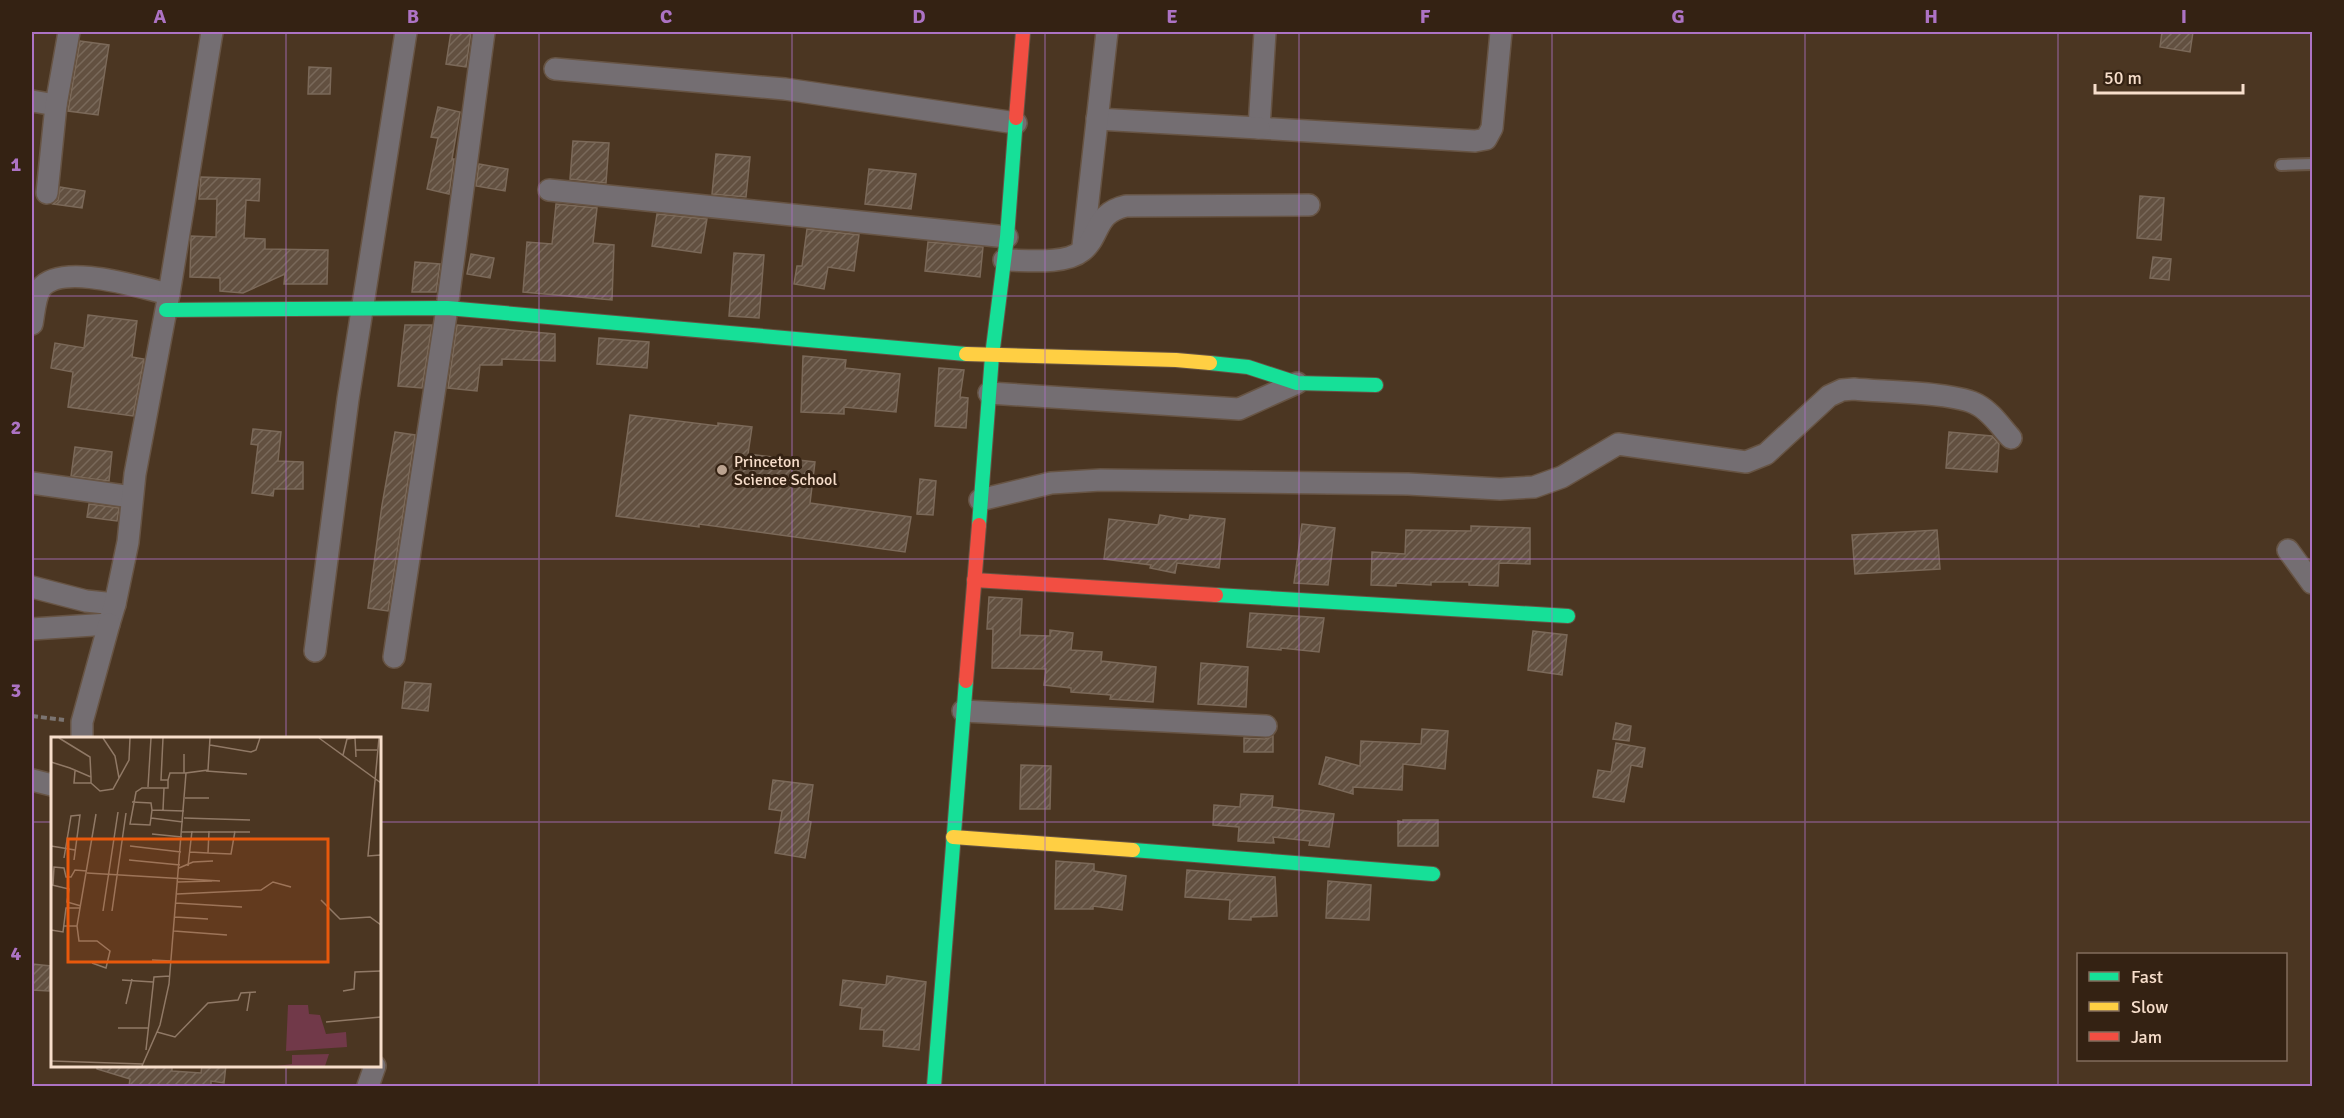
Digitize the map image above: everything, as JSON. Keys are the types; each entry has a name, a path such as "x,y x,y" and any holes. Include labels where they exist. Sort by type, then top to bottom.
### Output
{"street":[{"path":"47,193 56,105 69,32"},
{"path":"82,730 128,542 132,497 212,32"},
{"path":"315,651 348,399 406,32"},
{"path":"394,657 447,308 484,32"},
{"path":"934,1086 992,356 1007,237 1023,32"},
{"path":"1083,251 1107,32"},
{"path":"1259,128 1265,32"},
{"path":"1097,119 1475,141 1486,139 1492,128 1501,32"},
{"path":"555,69 785,89 1016,123"},
{"path":"32,101 56,105"},
{"path":"549,190 1007,237"},
{"path":"1004,260 1065,259 1083,251 1103,219 1114,209 1126,206 1309,205"},
{"path":"32,324 40,289 48,282 87,276 167,302 363,309 447,308 992,356 1176,360 1248,367 1297,383 1376,385"},
{"path":"989,393 1239,409 1297,383"},
{"path":"980,500 1051,483 1101,480 1407,484 1500,489 1534,487 1562,477 1618,444 1746,462 1766,454 1829,396 1842,390 1953,397 1970,401 1981,406 2011,438"},
{"path":"32,483 132,497"},
{"path":"2288,550 2313,583"},
{"path":"974,580 1568,616"},
{"path":"32,587 86,602 112,614"},
{"path":"32,629 112,614"},
{"path":"963,711 1266,726"},
{"path":"32,780 51,785"},
{"path":"953,837 1433,874"},
{"path":"368,1086 374,1067"}],"lane":[{"path":"2281,165 2313,164"}],"path":[{"path":"32,716 82,730"}],"building":[{"path":"451,32 471,32 466,67 446,64"},
{"path":"2162,32 2193,32 2190,52 2160,47"},
{"path":"80,41 109,45 98,115 68,111"},
{"path":"309,67 331,68 330,94 308,94"},
{"path":"438,107 460,112 449,194 427,189 438,138 431,137"},
{"path":"573,141 609,143 606,183 570,179"},
{"path":"716,154 750,157 746,197 712,194"},
{"path":"479,164 508,169 505,191 476,186"},
{"path":"869,169 916,174 911,209 865,204"},
{"path":"201,177 260,179 259,201 246,200 244,238 265,239 265,249 328,250 327,284 284,284 285,274 243,293 220,291 220,278 190,277 191,236 216,237 217,199 199,199"},
{"path":"60,187 85,191 82,208 53,204 58,200"},
{"path":"2140,196 2164,198 2161,240 2137,238"},
{"path":"556,204 597,208 593,243 614,245 612,300 523,292 527,242 552,244"},
{"path":"657,214 707,219 701,253 652,246"},
{"path":"807,229 859,235 854,271 828,267 824,289 794,284 797,266 802,266"},
{"path":"928,242 983,247 980,277 925,271"},
{"path":"734,253 764,255 759,318 729,316"},
{"path":"471,254 494,258 490,278 467,274"},
{"path":"2153,257 2171,259 2169,280 2150,278"},
{"path":"415,262 440,264 436,292 412,292"},
{"path":"88,315 137,321 132,357 144,359 133,416 68,407 73,372 51,368 55,343 84,348"},
{"path":"405,325 432,325 422,388 398,386"},
{"path":"457,325 555,334 555,361 502,359 502,365 480,365 477,391 448,388"},
{"path":"599,338 649,342 647,368 597,364"},
{"path":"803,356 846,360 845,368 900,374 896,412 844,407 844,414 801,412"},
{"path":"939,368 964,370 960,397 968,398 966,428 935,426"},
{"path":"630,415 718,426 718,423 752,427 748,454 815,462 810,503 911,517 905,552 699,524 699,527 616,516"},
{"path":"253,429 281,432 278,461 303,462 303,489 274,489 273,496 252,493 258,445 251,444"},
{"path":"395,432 415,435 388,611 368,608"},
{"path":"1949,432 1992,436 1999,444 1997,472 1946,468"},
{"path":"75,447 112,452 109,481 71,476"},
{"path":"920,479 936,481 933,515 917,514"},
{"path":"89,504 119,508 117,521 87,517"},
{"path":"1160,515 1189,520 1190,515 1225,519 1219,568 1177,563 1175,573 1150,568 1151,565 1104,559 1109,519 1158,525"},
{"path":"1302,524 1335,528 1328,585 1294,583"},
{"path":"1471,526 1530,528 1530,564 1499,563 1498,586 1469,585 1469,582 1431,582 1431,585 1396,583 1396,586 1371,585 1372,552 1405,554 1406,530 1471,531"},
{"path":"1937,530 1940,569 1855,574 1852,535"},
{"path":"989,597 1022,599 1020,635 1050,636 1050,630 1073,633 1071,650 1102,652 1101,661 1156,667 1153,702 1110,699 1111,695 1071,692 1071,688 1044,685 1046,669 992,668 993,629 987,629"},
{"path":"1250,613 1324,618 1319,652 1247,647"},
{"path":"1533,631 1567,635 1562,675 1528,670"},
{"path":"1201,663 1248,667 1246,707 1198,704"},
{"path":"405,682 431,684 428,711 402,708"},
{"path":"1616,723 1631,726 1629,741 1613,739"},
{"path":"1422,729 1448,731 1445,769 1403,764 1402,790 1353,787 1353,794 1319,784 1326,757 1360,766 1361,741 1421,744"},
{"path":"1273,736 1273,752 1244,752 1244,738 1265,739"},
{"path":"1616,743 1645,748 1642,767 1631,765 1624,802 1593,797 1598,770 1611,772"},
{"path":"1021,765 1051,766 1050,809 1020,809"},
{"path":"773,780 813,785 808,821 811,822 805,858 775,853 782,811 769,809"},
{"path":"1241,794 1273,796 1272,807 1334,814 1329,847 1309,845 1310,841 1273,837 1274,843 1238,841 1239,827 1213,825 1214,805 1240,807"},
{"path":"1403,820 1438,820 1438,846 1398,846 1398,821 1403,822"},
{"path":"1056,861 1094,864 1094,871 1126,876 1122,910 1093,906 1093,909 1055,909"},
{"path":"1187,870 1275,877 1277,916 1251,917 1251,920 1229,919 1230,900 1185,897"},
{"path":"1328,881 1371,885 1369,920 1326,918"},
{"path":"32,964 51,966 49,991 32,990"},
{"path":"887,976 926,982 919,1050 883,1046 884,1030 860,1029 862,1008 840,1005 843,980 886,985"},
{"path":"97,1067 172,1067 172,1071 201,1073 202,1067 226,1067 224,1083 211,1081 211,1086 129,1086 130,1079 97,1069"}],"traffic: fast":[{"path":"979,525 992,356 1007,237 1016,118"},
{"path":"166,310 447,308 966,354"},
{"path":"1210,363 1248,367 1297,383 1376,385"},
{"path":"1216,595 1568,616"},
{"path":"934,1086 966,681"},
{"path":"1133,850 1433,874"}],"traffic: slow":[{"path":"966,354 1210,363"},
{"path":"953,837 1133,850"}],"traffic: jam":[{"path":"1016,118 1023,32"},
{"path":"966,681 979,525"},
{"path":"974,580 1216,595"}],"place":[{"name":"Princeton Science School","path":"722,470"}]}
